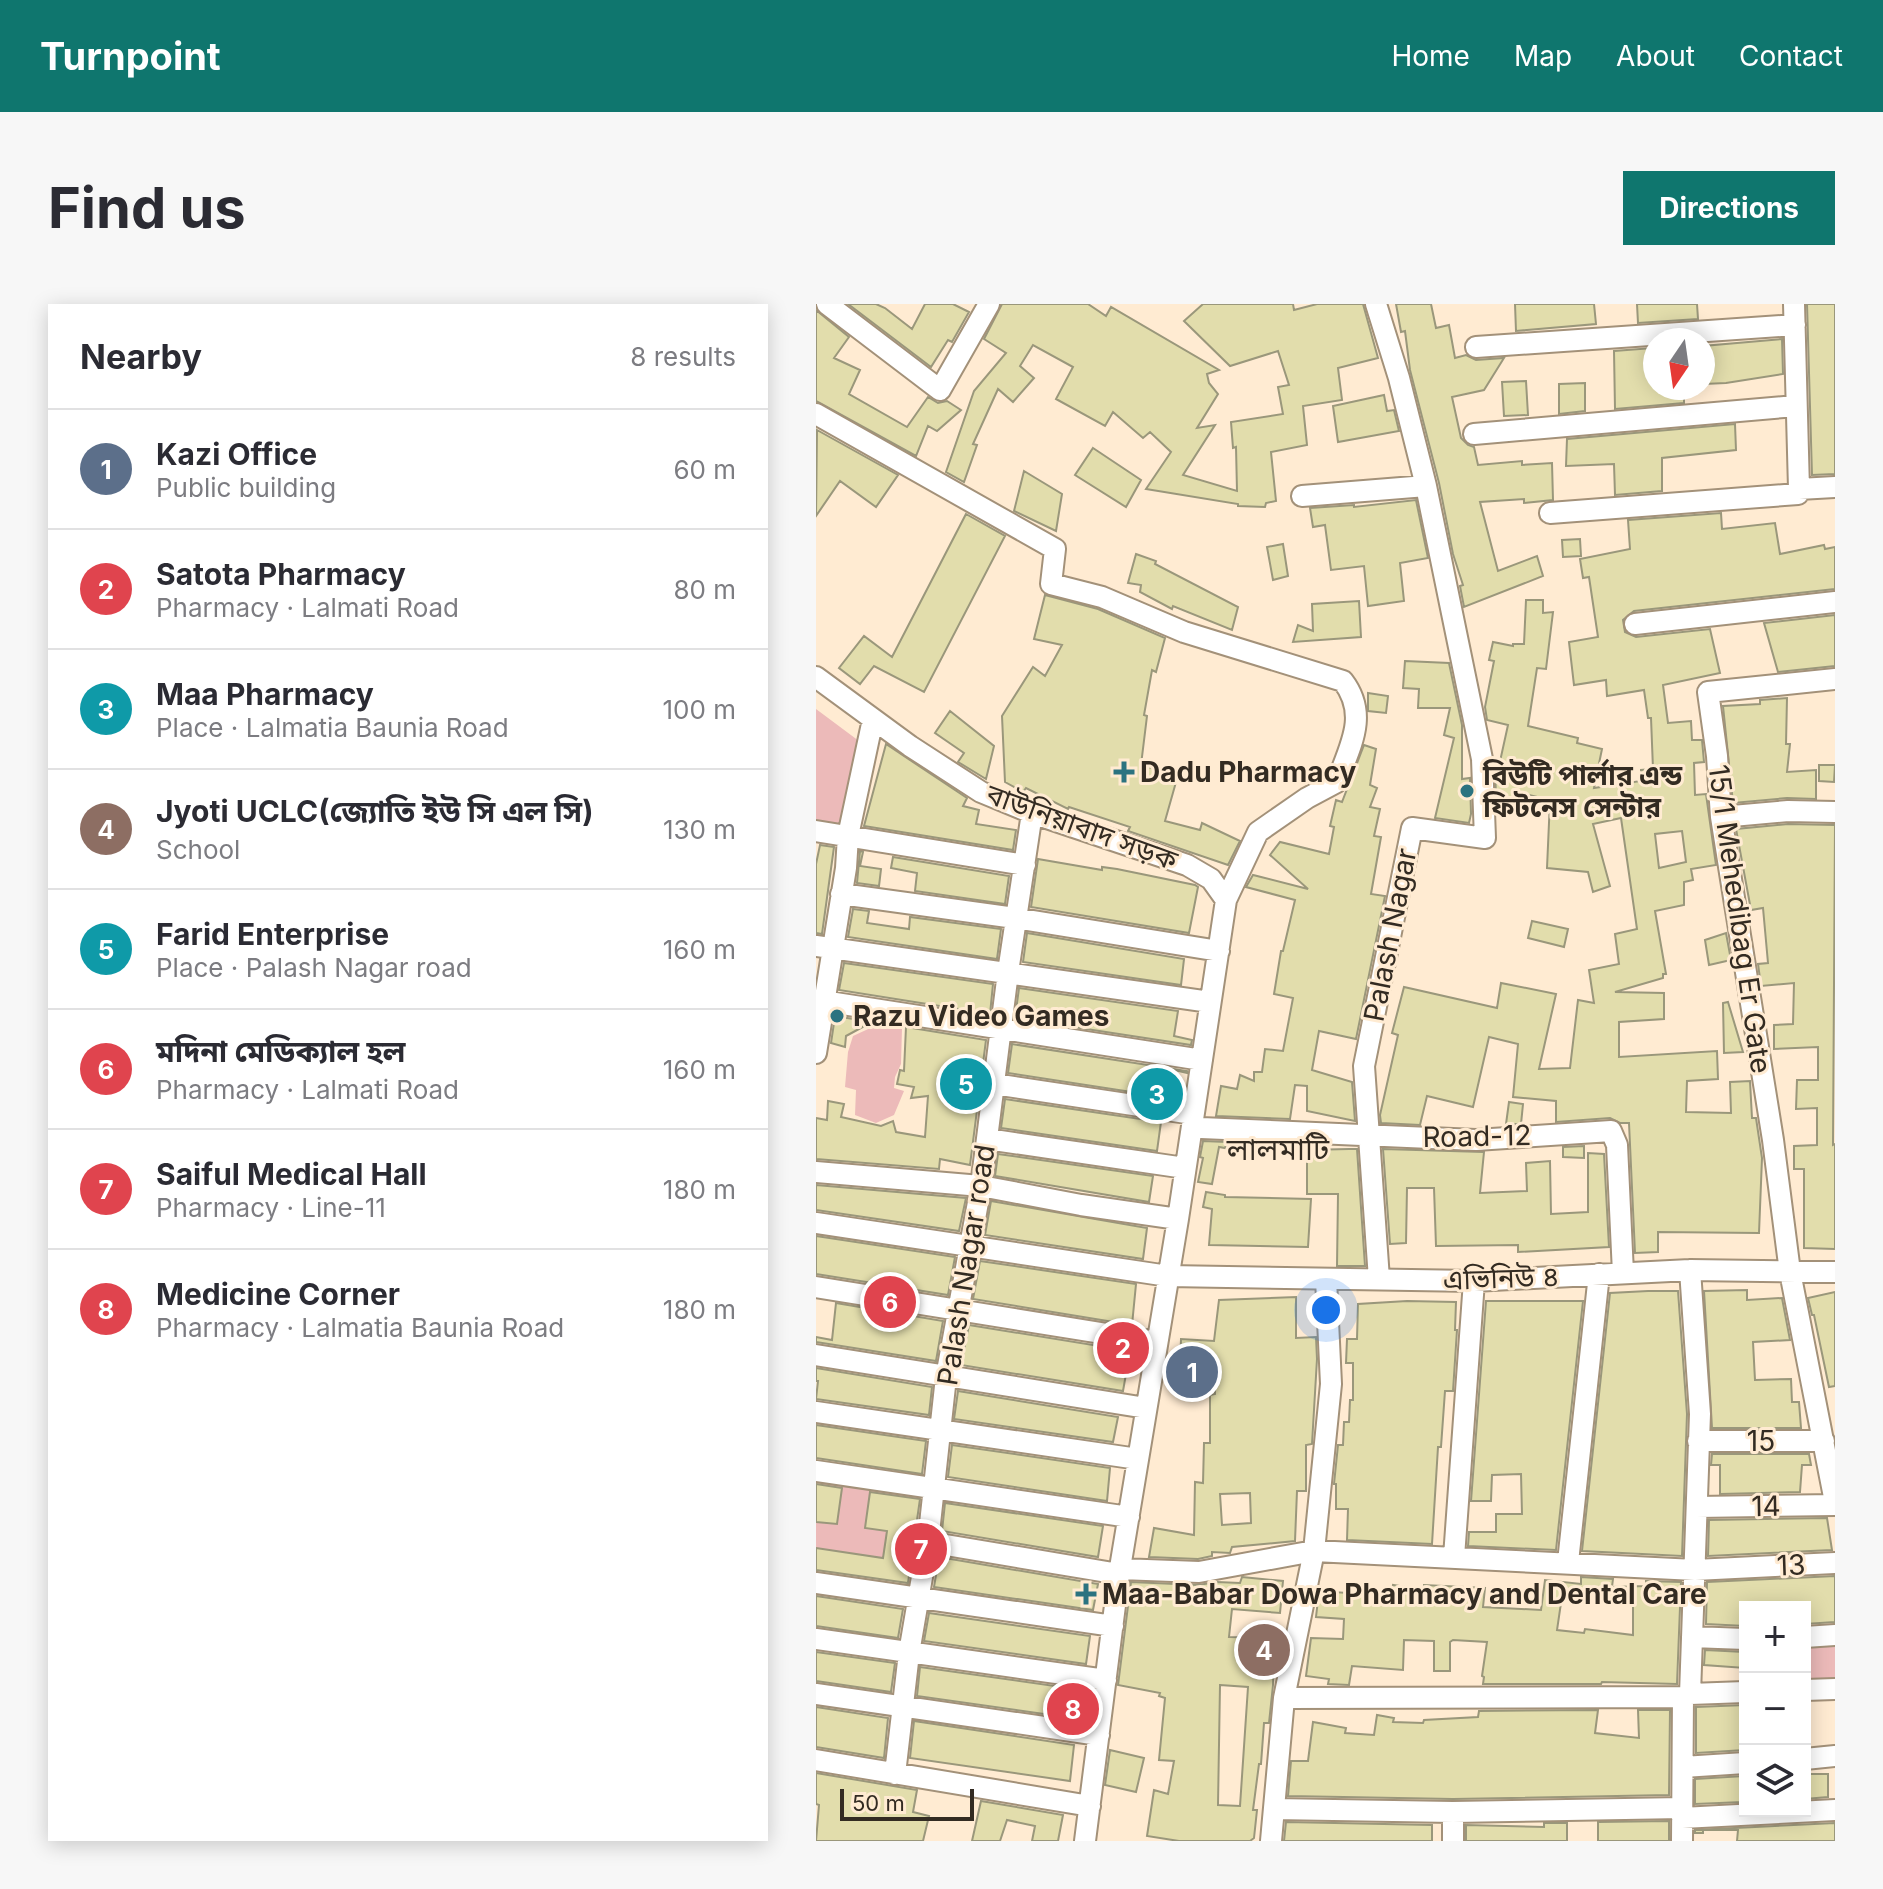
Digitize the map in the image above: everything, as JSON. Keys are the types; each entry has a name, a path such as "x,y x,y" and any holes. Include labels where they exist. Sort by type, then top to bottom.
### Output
{"street":[{"path":"827,304 940,390 983,306"},
{"name":"Palash Nagar","path":"1376,304 1399,378 1426,486 1482,759 1485,838 1412,828 1364,1066 1379,1279"},
{"path":"1476,347 1794,314 1798,494 1550,513"},
{"path":"1474,434 1796,406"},
{"path":"816,414 1055,549 1051,584 1102,597 1184,632 1343,681 1352,693 1358,723 1337,782 1307,798 1258,832 1226,900 1202,1060 1197,1121 1185,1168 1120,1571 1085,1841"},
{"path":"1302,496 1426,486"},
{"path":"1799,489 1835,487"},
{"path":"1635,624 1835,602"},
{"name":"বাউনিয়াবাদ সড়ক","path":"816,677 970,785 1032,813 1187,865 1211,879 1226,900"},
{"name":"15/1 Mehedibag Er Gate","path":"1835,679 1708,692 1721,817 1773,1140 1790,1272 1835,1503"},
{"path":"816,1053 824,948 841,894 848,836 873,719"},
{"path":"1721,817 1788,811 1835,812"},
{"name":"Palash Nagar road","path":"895,1774 909,1653 928,1542 946,1377 981,1186 1015,918 1032,813"},
{"path":"816,831 1025,865"},
{"path":"841,894 1219,951"},
{"path":"824,948 1210,1002"},
{"path":"820,1000 1202,1060"},
{"name":"Road-12","path":"994,1084 1197,1121 1370,1136 1476,1140 1611,1131 1617,1145 1623,1273"},
{"path":"987,1139 1185,1168"},
{"path":"816,1172 981,1186 1178,1219"},
{"name":"এভিনিউ ৪","path":"816,1223 1168,1276 1474,1281 1690,1270 1835,1272"},
{"path":"1682,1841 1700,1414 1690,1270"},
{"path":"1568,1562 1599,1274"},
{"path":"1271,1841 1284,1698 1314,1551 1331,1384 1326,1279"},
{"path":"1454,1557 1474,1281"},
{"path":"816,1287 1157,1342"},
{"path":"816,1355 1146,1408"},
{"path":"816,1412 1138,1459"},
{"name":"15","path":"1698,1441 1824,1441"},
{"path":"816,1471 1129,1517"},
{"name":"14","path":"1697,1507 1835,1503"},
{"name":"13","path":"928,1542 1120,1571 1199,1572 1314,1551 1695,1570 1835,1563"},
{"path":"816,1583 1113,1626"},
{"path":"1811,1637 1835,1635"},
{"path":"1692,1637 1739,1639"},
{"path":"816,1639 1106,1680"},
{"path":"1811,1690 1835,1689"},
{"path":"1284,1698 1686,1696 1739,1692"},
{"path":"816,1694 1099,1735"},
{"path":"1811,1758 1835,1756"},
{"path":"816,1760 1090,1806"},
{"path":"1683,1767 1739,1763"},
{"path":"1274,1809 1682,1813 1835,1810"},
{"path":"1453,1812 1453,1841"}],"shaded area":[{"path":"816,709 867,747 846,829 816,822"},
{"path":"879,1024 902,1028 901,1064 894,1088 904,1091 894,1115 876,1123 855,1115 856,1090 845,1087 848,1052 853,1036"},
{"path":"823,1474 919,1487 910,1552 924,1555 921,1577 816,1562 816,1523"},
{"path":"1835,1644 1835,1681 1811,1682 1811,1646"}],"building":[{"path":"848,304 876,304 912,329 925,304 953,304 969,312 952,342 948,340 931,367"},
{"path":"1002,304 1088,304 1106,316 1111,307 1219,370 1207,374 1209,383 1218,394 1197,428 1215,425 1183,475 1237,491 1236,447 1233,448 1231,422 1283,414 1278,387 1289,385 1278,351 1230,366 1184,321 1203,304 1293,304 1294,310 1317,304 1363,304 1378,358 1338,368 1342,400 1303,406 1307,445 1271,452 1276,501 1266,503 1265,507 1238,506 1146,489 1171,452 1150,432 1143,438 1113,412 1105,426 1056,399 1073,367 1033,345 1020,366 1034,378 1013,402 998,389 973,444 977,445 964,482 946,472 974,391 1006,353 984,339"},
{"path":"1396,304 1431,304 1436,328 1449,325 1455,358 1466,355 1476,360 1504,358 1484,390 1452,397 1461,438 1474,447 1478,465 1522,461 1522,465 1552,463 1553,500 1480,502 1498,571 1537,556 1543,576 1464,607 1460,586 1463,585 1453,554 1439,483 1410,370 1405,331 1401,332"},
{"path":"1515,304 1594,304 1596,324 1516,331"},
{"path":"1637,304 1697,304 1698,319 1638,323"},
{"path":"1807,304 1835,304 1835,474 1812,475"},
{"path":"816,310 849,337 834,358 860,370 849,394 907,427 928,397 938,403 947,401 961,410 937,431 928,426 916,456 816,401"},
{"path":"1782,339 1783,374 1715,384 1715,345"},
{"path":"1643,349 1643,400 1684,400 1684,403 1615,409 1614,351"},
{"path":"1526,381 1528,415 1504,416 1502,382"},
{"path":"1585,383 1585,411 1559,414 1559,384"},
{"path":"1384,395 1387,411 1394,410 1399,431 1338,442 1333,406"},
{"path":"1735,424 1736,450 1662,458 1662,491 1615,495 1614,464 1566,466 1567,439"},
{"path":"817,430 898,475 876,507 840,481 816,516"},
{"path":"1093,448 1141,480 1126,507 1075,475"},
{"path":"1024,471 1062,494 1056,531 1014,511"},
{"path":"1416,500 1428,558 1400,563 1404,601 1368,606 1364,566 1331,570 1325,525 1313,527 1310,508"},
{"path":"1721,513 1722,529 1775,523 1780,554 1824,545 1825,549 1835,547 1835,589 1634,611 1623,620 1625,632 1636,637 1710,629 1720,673 1663,685 1668,723 1691,721 1692,740 1702,740 1704,762 1694,763 1695,795 1706,794 1716,865 1691,869 1693,880 1684,882 1684,905 1655,911 1666,974 1663,978 1615,992 1664,993 1664,1019 1619,1022 1619,1057 1717,1051 1718,1079 1687,1081 1686,1112 1731,1113 1730,1082 1750,1081 1752,1118 1756,1118 1762,1158 1759,1233 1658,1232 1658,1252 1635,1253 1629,1123 1610,1118 1556,1122 1556,1101 1513,1097 1518,1044 1489,1037 1473,1107 1427,1096 1420,1125 1381,1123 1380,1115 1398,1035 1392,1033 1404,987 1497,1008 1501,983 1556,994 1539,1069 1570,1068 1578,1000 1594,1003 1589,970 1619,964 1615,934 1637,929 1621,818 1593,824 1610,886 1593,892 1588,872 1547,868 1550,800 1516,792 1516,804 1496,798 1495,765 1499,766 1508,725 1487,720 1485,707 1494,661 1489,660 1493,642 1513,646 1524,644 1526,600 1543,600 1543,613 1553,612 1546,669 1537,668 1528,726 1578,738 1577,743 1602,749 1594,788 1641,781 1641,770 1653,769 1651,718 1648,718 1644,690 1607,696 1606,680 1574,685 1569,642 1598,637 1589,577 1583,578 1580,559 1630,549 1628,520","holes":["1682,831 1686,862 1659,868 1655,834"]},
{"path":"966,514 1005,536 924,692 874,666 860,684 839,668 864,636 892,657"},
{"path":"1580,539 1581,556 1563,557 1562,540"},
{"path":"1283,544 1288,576 1273,580 1267,547"},
{"path":"1136,554 1156,561 1155,564 1238,607 1232,630 1173,606 1172,609 1140,592 1141,585 1128,583"},
{"path":"1045,595 1098,609 1165,638 1156,672 1152,670 1144,715 1147,716 1141,765 1178,775 1165,821 1200,830 1202,823 1240,841 1228,865 1128,831 1130,827 1068,809 1026,788 1023,792 1005,782 1002,716 1033,667 1045,676 1062,645 1034,639"},
{"path":"1359,601 1361,637 1293,642 1298,625 1313,631 1312,604"},
{"path":"1835,615 1835,666 1778,672 1764,623"},
{"path":"1405,661 1449,663 1462,725 1462,779 1470,778 1469,823 1435,818 1454,738 1444,735 1450,708 1418,708 1419,689 1403,688"},
{"path":"1368,693 1388,696 1386,713 1368,711"},
{"path":"1787,698 1786,744 1790,744 1787,772 1816,770 1816,799 1733,803 1723,706 1760,704 1760,700"},
{"path":"950,711 994,746 986,779 958,762 964,753 935,733"},
{"path":"886,744 967,798 963,806 979,810 976,824 1016,830 1013,850 864,826"},
{"path":"1364,745 1376,749 1370,785 1377,788 1370,807 1380,809 1374,836 1381,837 1371,894 1385,896 1356,1039 1319,1031 1312,1070 1352,1082 1355,1121 1307,1111 1307,1086 1295,1085 1290,1119 1216,1116 1221,1086 1237,1089 1240,1075 1254,1081 1254,1072 1262,1072 1265,1049 1283,1051 1293,998 1274,994 1281,951 1295,900 1246,887 1253,875 1308,889 1270,855 1280,842 1329,854 1334,827 1330,826 1336,800 1342,802"},
{"path":"1819,765 1835,765 1834,782 1819,781"},
{"path":"1788,824 1835,825 1835,1249 1804,1248 1804,1169 1794,1169 1794,1146 1817,1145 1817,1108 1796,1109 1797,1080 1818,1080 1818,1047 1774,1049 1774,1025 1793,1024 1794,983 1761,986 1758,964 1768,963 1763,908 1751,910 1736,829"},
{"path":"820,845 834,847 822,934 816,933 816,864"},
{"path":"860,851 863,852 860,866 881,869 879,886 857,883"},
{"path":"893,857 1009,876 1005,904 915,891 917,873 891,868"},
{"path":"1038,859 1102,870 1102,867 1117,869 1195,885 1198,887 1189,933 1031,907"},
{"path":"853,909 869,911 867,923 909,929 910,917 1001,929 997,959 848,937"},
{"path":"1532,921 1568,929 1564,947 1528,938"},
{"path":"1027,933 1184,959 1181,985 1023,962"},
{"path":"1726,933 1731,960 1709,965 1705,940"},
{"path":"844,963 993,984 990,1014 839,990"},
{"path":"1019,988 1178,1011 1174,1036 1192,1040 1191,1045 1015,1018"},
{"path":"1728,1002 1743,1052 1724,1053 1723,1003"},
{"path":"835,1016 872,1022 846,1036 845,1047 831,1043"},
{"path":"906,1027 986,1040 970,1165 940,1159 939,1169 816,1159 816,1118 827,1120 828,1101 844,1104 841,1117 881,1126 893,1121 896,1132 925,1137 928,1096 911,1098 914,1087 897,1084 900,1070 904,1071"},
{"path":"1012,1044 1187,1071 1187,1073 1166,1068 1164,1097 1008,1073"},
{"path":"1005,1099 1161,1122 1157,1151 1001,1128"},
{"path":"1509,1102 1523,1104 1521,1124 1506,1124"},
{"path":"1203,1141 1227,1142 1225,1148 1219,1147 1212,1184 1198,1182"},
{"path":"1584,1146 1584,1158 1563,1157 1563,1147"},
{"path":"1357,1149 1365,1266 1337,1266 1338,1194 1307,1194 1307,1150"},
{"path":"1383,1149 1484,1152 1480,1193 1527,1191 1526,1163 1550,1161 1551,1214 1588,1212 1588,1153 1604,1154 1609,1247 1518,1252 1518,1245 1436,1246 1434,1188 1407,1188 1406,1243 1390,1244"},
{"path":"998,1154 1153,1176 1149,1202 995,1176"},
{"path":"816,1185 966,1198 959,1231 816,1210"},
{"path":"1206,1192 1225,1197 1311,1199 1308,1247 1209,1245 1212,1209 1203,1207"},
{"path":"991,1201 1147,1228 1143,1259 985,1235"},
{"path":"816,1236 955,1257 948,1295 816,1274"},
{"path":"980,1261 1136,1284 1132,1325 973,1299"},
{"path":"1747,1290 1747,1300 1782,1298 1790,1340 1753,1342 1755,1380 1791,1379 1792,1402 1799,1402 1801,1428 1712,1428 1704,1291"},
{"path":"1678,1291 1687,1414 1682,1556 1582,1551 1610,1293"},
{"path":"1835,1292 1835,1386 1829,1387 1808,1298"},
{"path":"1296,1297 1296,1338 1316,1337 1312,1444 1306,1445 1306,1491 1297,1491 1295,1541 1232,1547 1230,1553 1212,1552 1212,1556 1198,1559 1149,1557 1154,1528 1194,1535 1195,1482 1203,1483 1204,1443 1210,1443 1210,1395 1215,1394 1214,1367 1180,1364 1181,1339 1214,1341 1219,1300","holes":["1250,1493 1251,1523 1222,1525 1220,1494"]},
{"path":"1486,1301 1583,1301 1556,1550 1468,1546 1469,1532 1496,1532 1496,1514 1522,1514 1521,1474 1492,1475 1491,1501 1471,1501"},
{"path":"1456,1302 1453,1391 1445,1391 1432,1544 1347,1540 1348,1509 1336,1509 1334,1484 1338,1445 1343,1445 1344,1422 1349,1422 1350,1400 1353,1400 1353,1363 1346,1363 1347,1339 1357,1339 1358,1304"},
{"path":"836,1303 943,1321 936,1361 816,1342 816,1337 832,1340"},
{"path":"969,1325 1130,1351 1123,1391 961,1365"},
{"path":"816,1368 932,1387 929,1415 816,1399"},
{"path":"958,1391 1118,1417 1113,1442 954,1419"},
{"path":"816,1425 926,1441 922,1474 816,1458"},
{"path":"952,1445 1110,1468 1107,1501 948,1477"},
{"path":"1712,1454 1809,1454 1811,1465 1802,1465 1800,1492 1720,1494 1720,1465 1711,1465"},
{"path":"816,1484 842,1488 837,1524 816,1522"},
{"path":"870,1492 920,1499 908,1583 816,1570 816,1548 883,1558 887,1531 865,1528"},
{"path":"945,1503 1103,1526 1098,1557 942,1531"},
{"path":"1827,1518 1832,1550 1708,1556 1709,1520"},
{"path":"939,1557 1098,1584 1093,1610 934,1587"},
{"path":"1835,1576 1835,1622 1811,1624 1811,1601 1739,1601 1739,1626 1706,1624 1707,1582"},
{"path":"1242,1577 1283,1581 1280,1613 1232,1609 1229,1637 1275,1638 1269,1723 1264,1723 1253,1810 1257,1810 1254,1838 1250,1841 1179,1841 1147,1836 1154,1790 1168,1794 1174,1761 1159,1760 1165,1698 1159,1696 1160,1693 1118,1685 1131,1582 1240,1583","holes":["1220,1685 1248,1687 1240,1806 1218,1805"]},
{"path":"1581,1577 1613,1579 1612,1587 1646,1586 1646,1581 1681,1582 1677,1684 1483,1684 1487,1642 1453,1640 1450,1642 1450,1671 1434,1671 1434,1641 1404,1640 1403,1670 1352,1666 1349,1685 1328,1684 1329,1679 1306,1676 1311,1638 1343,1639 1344,1619 1316,1617 1319,1591 1391,1596 1393,1585 1424,1590 1424,1585 1485,1588 1483,1607 1541,1610 1545,1580 1581,1584","holes":["1562,1596 1633,1600 1633,1635 1585,1629 1584,1633 1557,1630"]},
{"path":"816,1596 903,1609 898,1638 816,1626"},
{"path":"929,1613 1090,1636 1086,1664 924,1641"},
{"path":"1705,1650 1739,1652 1739,1668 1704,1665"},
{"path":"816,1652 895,1663 891,1692 816,1681"},
{"path":"920,1667 1083,1690 1079,1719 917,1696"},
{"path":"1739,1705 1739,1750 1696,1753 1696,1707"},
{"path":"816,1707 888,1718 884,1758 816,1747"},
{"path":"1598,1710 1595,1733 1639,1738 1638,1710 1670,1710 1669,1795 1453,1799 1288,1796 1291,1761 1308,1761 1313,1722 1346,1728 1345,1733 1374,1735 1377,1715 1394,1718 1393,1722 1423,1723 1424,1720 1478,1717 1479,1711"},
{"path":"914,1721 1074,1745 1070,1781 910,1758"},
{"path":"1110,1750 1144,1758 1136,1792 1105,1785"},
{"path":"816,1773 917,1790 913,1812 929,1816 923,1841 816,1841 819,1805 816,1804"},
{"path":"1811,1774 1828,1774 1828,1797 1811,1798"},
{"path":"1739,1776 1739,1802 1695,1804 1695,1779"},
{"path":"981,1801 1063,1815 1058,1841 1032,1841 1035,1826 1007,1820 1000,1841 972,1841"},
{"path":"1669,1821 1669,1841 1598,1841 1598,1822"},
{"path":"1286,1822 1432,1825 1432,1841 1284,1841"},
{"path":"1544,1823 1567,1823 1567,1841 1466,1841 1466,1825 1544,1827"},
{"path":"1835,1823 1835,1841 1737,1841 1738,1830 1703,1830 1703,1833 1695,1833 1695,1830"}],"place":[{"name":"Dadu Pharmacy","path":"1124,772"},
{"name":"বিউটি পার্লার এন্ড ফিটনেস সেন্টার","path":"1467,791"},
{"name":"Razu Video Games","path":"837,1016"},
{"name":"Farid Enterprise","path":"966,1084"},
{"name":"Maa Pharmacy","path":"1157,1094"},
{"name":"মদিনা মেডিক্যাল হল","path":"890,1302"},
{"name":"Satota Pharmacy","path":"1123,1348"},
{"name":"Kazi Office","path":"1192,1372"},
{"name":"Saiful Medical Hall","path":"921,1549"},
{"name":"Maa-Babar Dowa Pharmacy and Dental Care","path":"1086,1594"},
{"name":"Jyoti UCLC(জ্যোতি ইউ সি এল সি)","path":"1264,1650"},
{"name":"Medicine Corner","path":"1073,1709"}],"district":[{"name":"লালমাটি","path":"1278,1150"}]}
